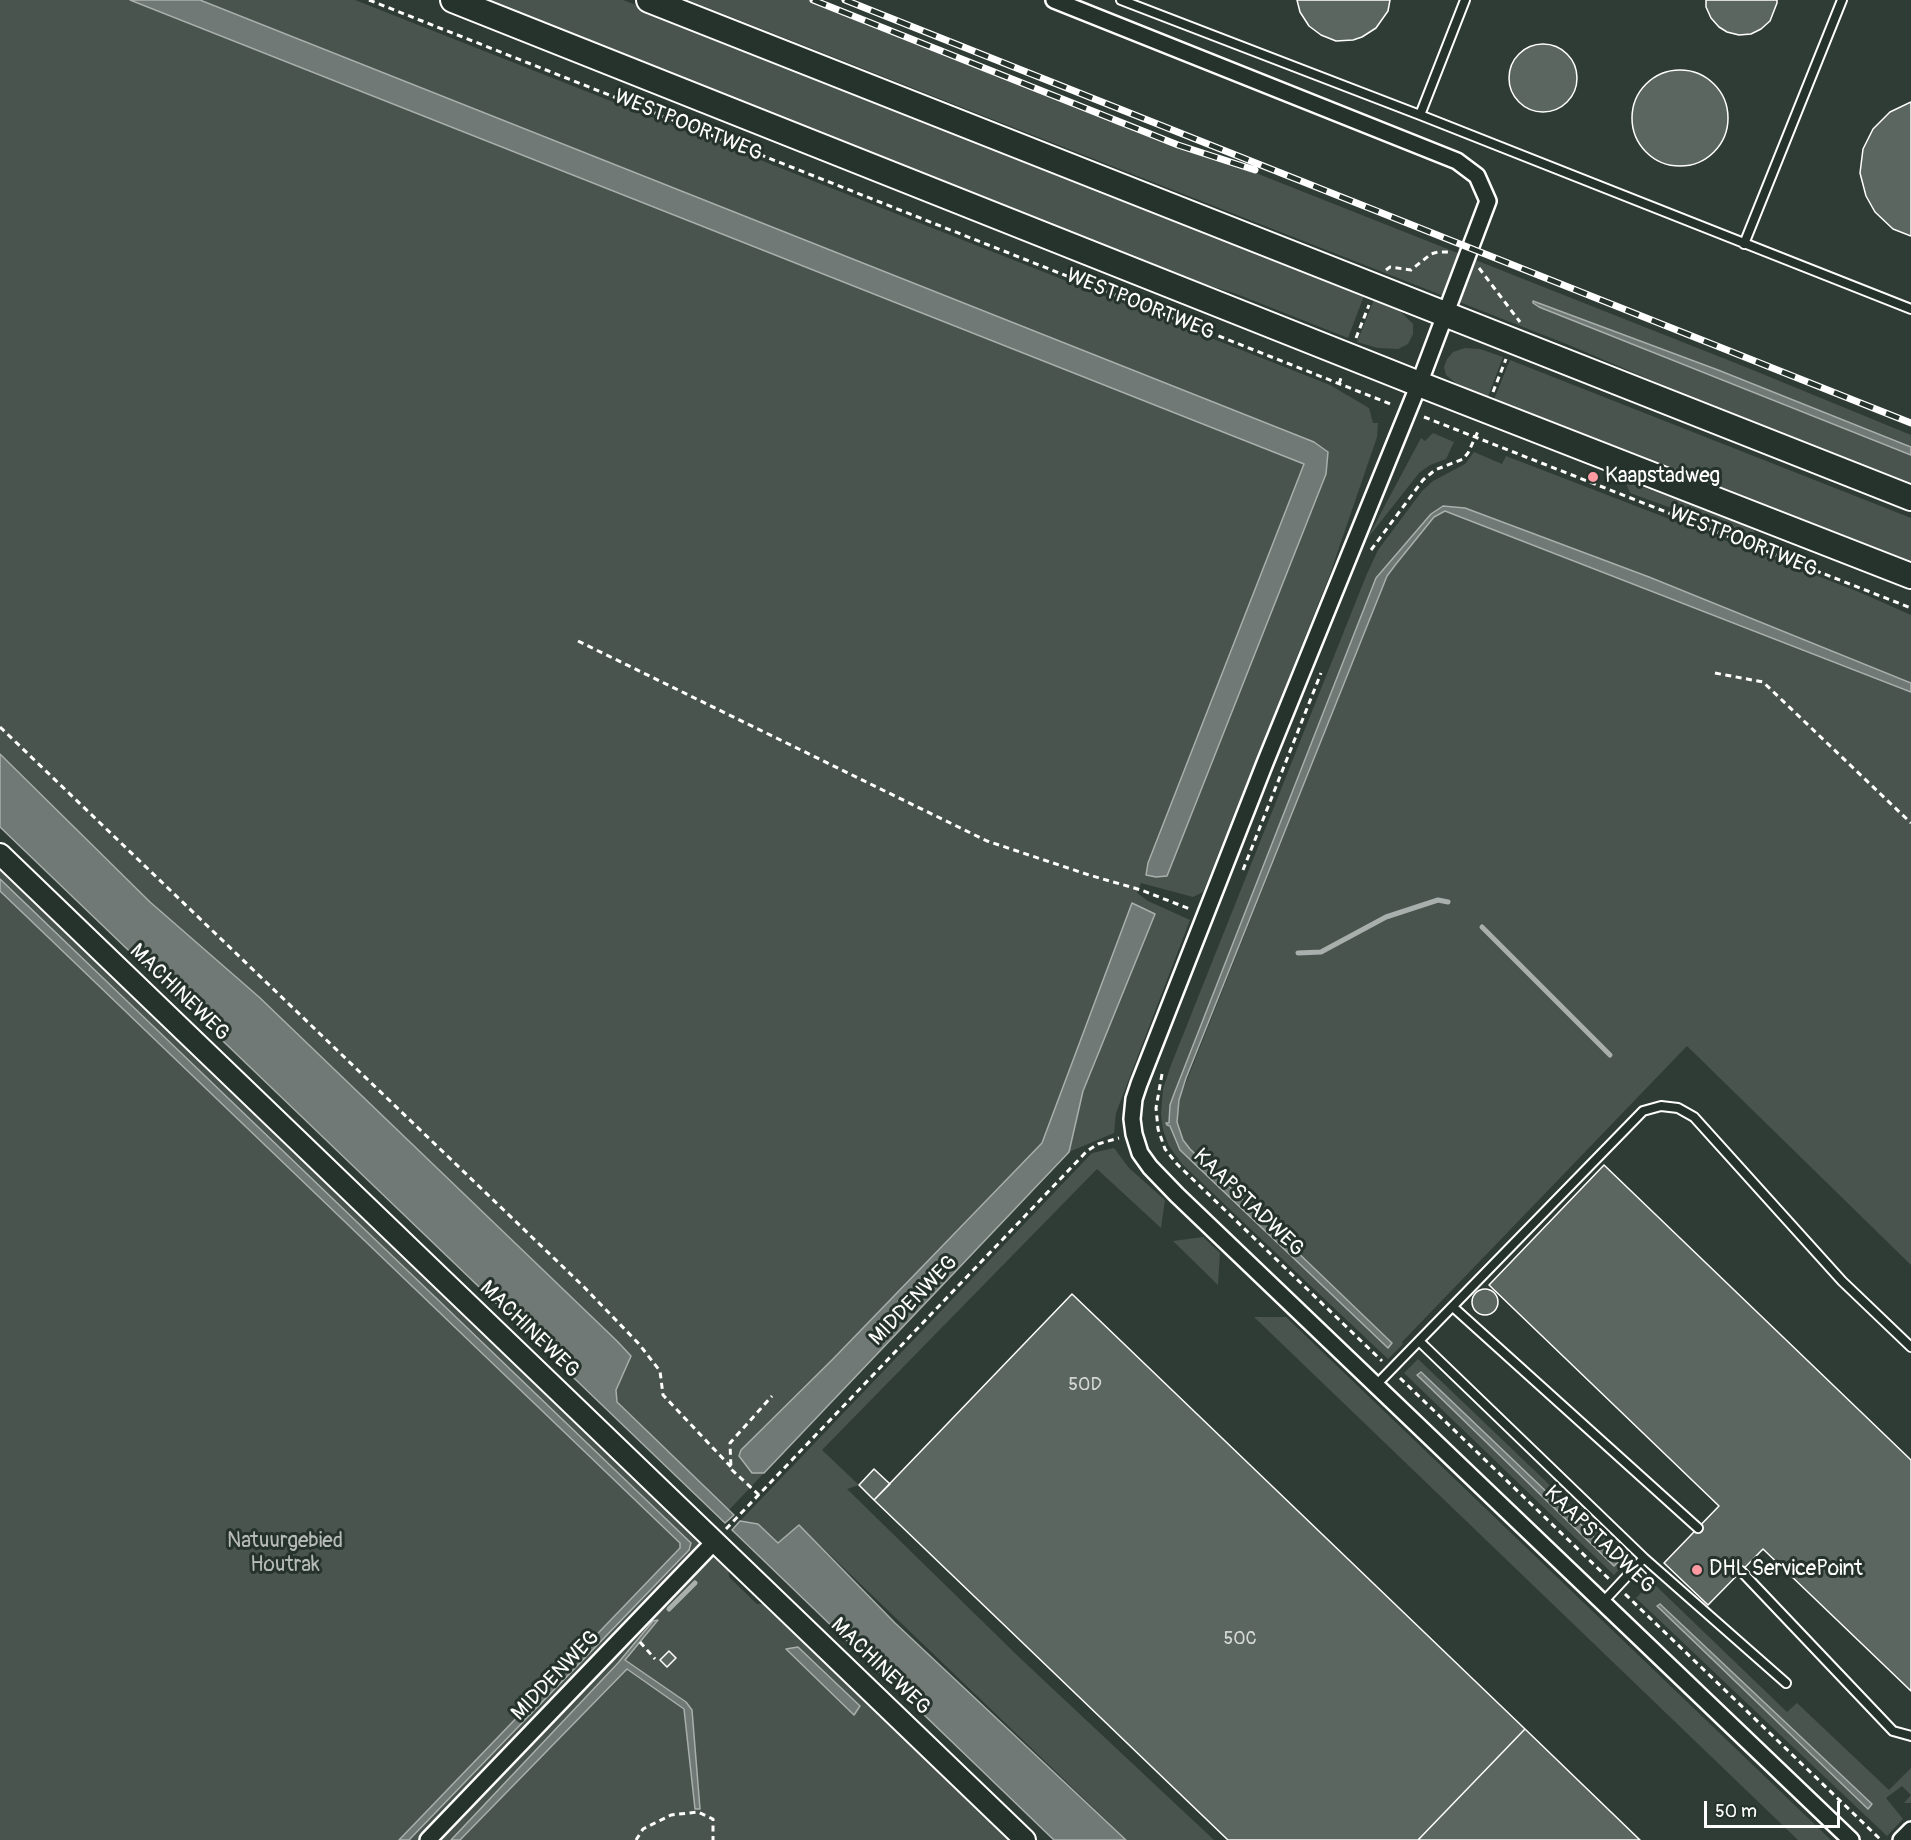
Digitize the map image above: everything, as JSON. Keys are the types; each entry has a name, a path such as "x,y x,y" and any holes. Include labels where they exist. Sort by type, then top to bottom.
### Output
{"main road":[{"name":"WESTPOORTWEG","path":"453,0 1419,384 1911,576"},
{"path":"649,0 1911,498"}],"street":[{"name":"KAAPSTADWEG","path":"1054,0 1456,161 1477,176 1488,201 1419,384 1265,763 1136,1091 1132,1110 1134,1134 1140,1153 1156,1174 1851,1840"},
{"name":"MACHINEWEG","path":"0,854 717,1538 1025,1840"},
{"name":"MIDDENWEG","path":"428,1840 717,1538"},
{"path":"1901,1840 1911,1830"}],"lane":[{"path":"1121,0 1420,115 1911,309"},
{"path":"1420,115 1465,0"},
{"path":"1744,244 1842,0"},
{"path":"1376,1385 1643,1111 1660,1106 1678,1108 1694,1117 1842,1281 1911,1347"},
{"path":"1453,1307 1698,1528"},
{"path":"1419,1341 1644,1558 1786,1683"},
{"path":"1603,1602 1644,1558"},
{"path":"1741,1571 1893,1731 1911,1736"}],"path":[{"name":"WESTPOORTWEG","path":"369,0 1911,608"},
{"path":"1368,558 1372,549 1423,480 1435,470 1463,459 1476,437"},
{"path":"578,641 987,841 1141,890 1205,915"},
{"path":"1239,879 1323,668"},
{"path":"1715,673 1763,682 1911,823"},
{"path":"0,727 584,1287 639,1344 660,1371 663,1395 759,1495"},
{"name":"KAAPSTADWEG","path":"1165,1066 1159,1085 1156,1108 1158,1129 1165,1149 1177,1164 1881,1840"},
{"name":"MIDDENWEG","path":"717,1538 1087,1151 1098,1144 1158,1129"},
{"path":"731,1467 730,1443 772,1396"},
{"path":"643,1645 655,1659"},
{"path":"636,1840 643,1829 671,1815 698,1812 712,1819 713,1840"}],"green space":[{"path":"0,0 130,0 1305,464 1148,863 1147,875 1156,877 1327,452 193,0 355,0 1330,385 1369,408 1373,423 1378,423 1377,437 1329,577 1203,892 1193,897 1141,883 1137,893 1148,901 1190,920 1116,1113 1114,1133 1069,1152 1133,903 1042,1143 833,1359 741,1450 752,1473 764,1473 729,1510 617,1402 616,1390 631,1356 617,1341 259,997 150,902 0,753"},
{"path":"474,0 623,0 1365,293 1348,338 1234,293 1154,269"},
{"path":"688,0 819,0 1743,366 1911,435 1911,491 1569,345"},
{"path":"1375,297 1396,307 1413,324 1413,334 1408,344 1398,349 1378,348 1357,342"},
{"path":"1465,348 1480,349 1503,357 1486,402 1463,389 1446,375 1444,367 1447,359 1453,352"},
{"path":"1510,360 1911,518 1911,570 1492,404"},
{"path":"1433,433 1454,442 1446,459 1430,465 1419,473 1367,539 1421,438 1425,441"},
{"path":"1474,452 1502,464 1506,456 1859,592 1911,615 1911,683 1649,577 1465,508 1443,506 1435,516 1445,511 1464,518 1911,692 1911,1265 1687,1046 1388,1359 1182,1164 1169,1146 1163,1130 1161,1114 1163,1089 1171,1065 1366,576 1378,550 1422,491 1433,481 1465,464","holes":["1431,520 1387,576 1179,1100 1175,1090 1376,578"]},
{"path":"1625,481 1755,526 1754,538 1630,493"},
{"name":"Natuurgebied Houtrak","path":"0,865 702,1542 696,1553 420,1840 0,1840"},
{"path":"1114,1148 1129,1168 1165,1200 1161,1228 1097,1169 822,1450 859,1485 847,1489 1021,1659 1214,1840 1127,1840 799,1525 778,1543 758,1524 740,1521 1092,1153"},
{"path":"1203,1237 1220,1253 1218,1285 1173,1241"},
{"path":"1254,1317 1286,1317 1831,1840 1798,1840"},
{"path":"1418,1359 1628,1560 1614,1575 1404,1373"},
{"path":"715,1556 728,1565 729,1577 757,1604 767,1604 1014,1840 435,1840 709,1557"},
{"path":"1652,1582 1787,1712 1797,1703 1889,1790 1911,1768 1911,1795 1902,1786 1886,1798 1903,1819 1887,1836 1636,1598"},
{"path":"1911,1795 1911,1803 1904,1803"}],"shaded area":[{"path":"130,0 200,0 1314,442 1328,452 1326,474 1167,876 1146,875 1148,863 1304,464"},
{"path":"1533,301 1718,370 1911,447 1911,455 1539,307"},
{"path":"1443,506 1465,508 1649,577 1911,683 1911,692 1445,511 1434,517 1396,564 1387,576 1186,1078 1179,1100 1177,1122 1183,1140 1190,1149 1392,1343 1388,1348 1180,1150 1170,1126 1166,1123 1169,1123 1170,1105 1174,1094 1376,578 1431,514"},
{"path":"0,754 150,902 259,997 617,1341 631,1356 616,1390 617,1402 734,1515 725,1523 0,827"},
{"path":"0,879 691,1543 689,1550 409,1840 399,1840 680,1548 680,1543 0,891"},
{"path":"1132,903 1155,914 1083,1091 1069,1152 764,1473 752,1473 739,1456 741,1450 833,1359 1042,1143"},
{"path":"1421,1372 1619,1561 1614,1566 1417,1375"},
{"path":"740,1521 758,1524 778,1543 799,1525 895,1623 1126,1840 1054,1840 732,1530"},
{"path":"1660,1604 1872,1804 1868,1809 1657,1606"},
{"path":"658,1620 625,1660 686,1702 692,1710 700,1809 695,1809 684,1709 627,1669 460,1840 451,1840 618,1663 653,1621"},
{"path":"798,1647 860,1706 854,1715 786,1649"}],"building":[{"path":"1297,0 1390,0 1388,11 1376,28 1353,40 1336,41 1321,35 1309,26 1300,12"},
{"path":"1706,0 1777,0 1777,3 1770,21 1761,29 1751,34 1739,35 1719,27 1711,18 1706,7"},
{"path":"1543,44 1556,47 1567,54 1574,65 1577,78 1574,91 1567,102 1556,109 1543,112 1530,109 1519,102 1512,91 1509,78 1512,65 1519,54 1530,47"},
{"path":"1680,70 1698,74 1714,84 1724,100 1728,118 1724,136 1714,152 1698,162 1680,166 1662,162 1646,152 1636,136 1632,118 1636,100 1646,84 1662,74"},
{"path":"1911,102 1911,236 1893,229 1875,212 1866,196 1860,173 1863,149 1873,129 1890,112"},
{"path":"1604,1165 1911,1460 1911,1691 1763,1549 1708,1605 1664,1563 1719,1506 1489,1285"},
{"path":"1485,1289 1494,1293 1498,1302 1494,1311 1485,1315 1476,1311 1472,1302 1476,1293"},
{"path":"1072,1294 1525,1729 1418,1840 1228,1840 874,1500"},
{"path":"874,1469 890,1484 874,1500 859,1485"},
{"path":"669,1651 676,1658 667,1667 660,1660"},
{"path":"1525,1729 1640,1840 1418,1840"}],"waterway":[{"path":"1298,953 1321,952 1386,917 1438,900 1448,902"},
{"path":"1482,927 1610,1055"},
{"path":"669,1609 695,1583"}],"railway":[{"path":"813,0 1178,145 1255,170"},
{"path":"845,0 1911,423"}],"place":[{"name":"Kaapstadweg","path":"1593,477"},
{"name":"DHL ServicePoint","path":"1697,1570"}]}
